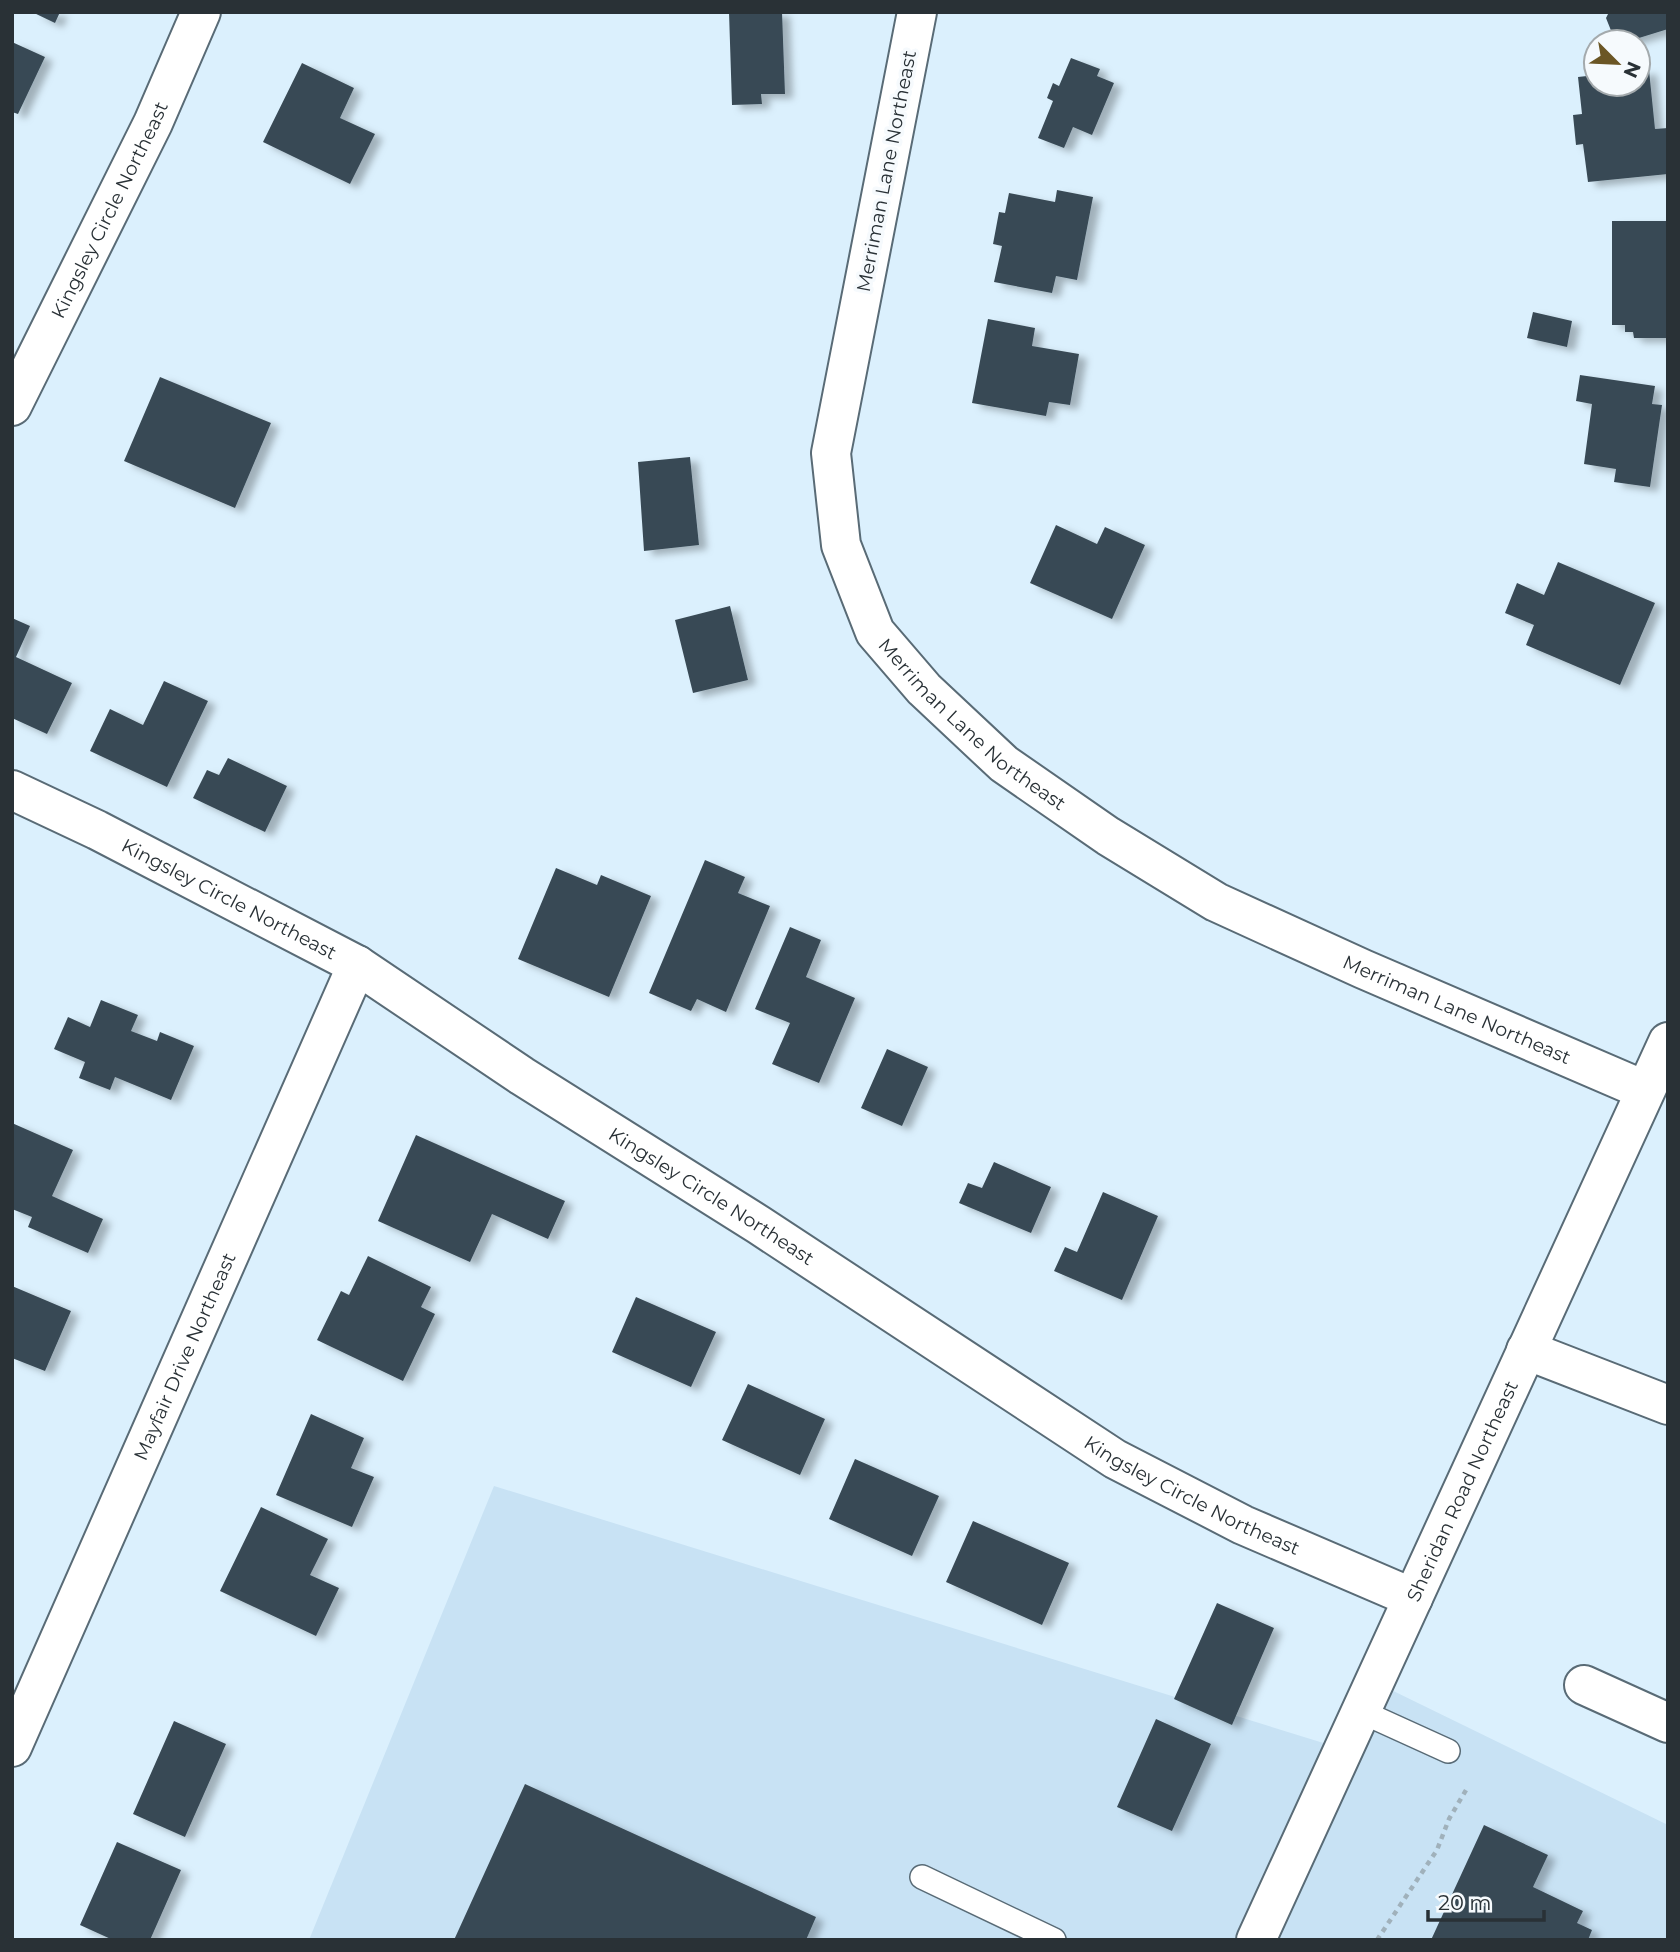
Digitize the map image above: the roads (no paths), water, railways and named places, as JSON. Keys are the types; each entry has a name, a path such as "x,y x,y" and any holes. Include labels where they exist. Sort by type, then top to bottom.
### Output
{"street":[{"name":"Kingsley Circle Northeast","path":"12,406 153,123 201,12"},
{"name":"Merriman Lane Northeast","path":"917,12 831,453 841,545 875,632 924,689 1004,764 1108,836 1216,902 1363,969 1644,1090"},
{"name":"Kingsley Circle Northeast","path":"12,790 97,830 357,965 523,1076 759,1225 1115,1459 1243,1525 1413,1598"},
{"name":"Mayfair Drive Northeast","path":"12,1747 357,965"},
{"name":"Sheridan Road Northeast","path":"1256,1940 1668,1042"},
{"path":"1526,1350 1668,1405"},
{"path":"1584,1685 1668,1723"}],"lane":[{"path":"1360,1711 1448,1751"},
{"path":"922,1877 1055,1940"}]}
